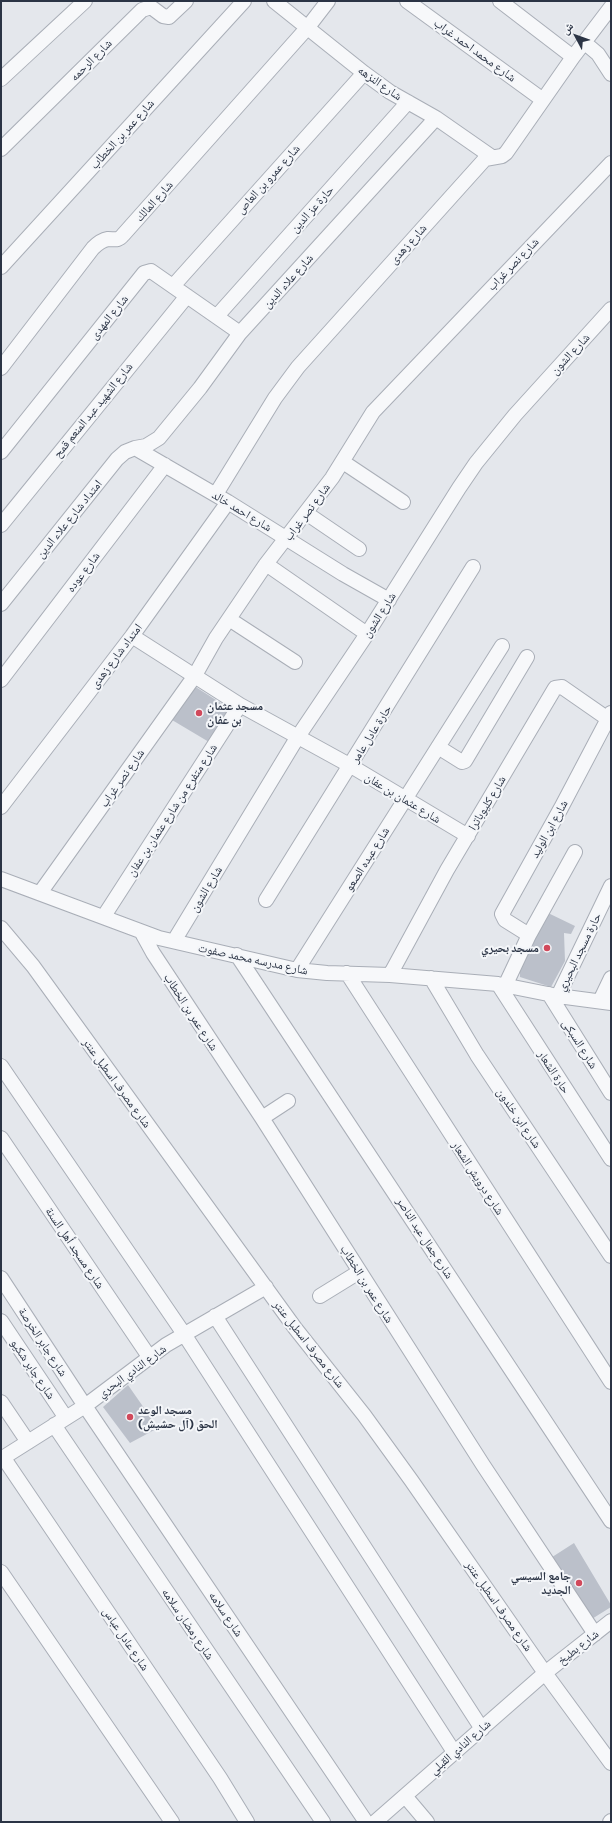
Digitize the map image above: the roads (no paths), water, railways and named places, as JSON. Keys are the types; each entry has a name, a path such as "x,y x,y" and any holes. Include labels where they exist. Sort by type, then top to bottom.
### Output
{"street":[{"path":"3,72 85,1"},
{"name":"شارع الرحمه","path":"1,149 142,10 151,6 163,16 169,17 186,1"},
{"name":"شارع عمر بن الخطاب","path":"1,267 244,1"},
{"name":"شارع النزهه","path":"274,1 364,73 408,102 436,118 492,157"},
{"name":"شارع المالك","path":"1,367 93,248 100,242 107,239 117,240 121,238 308,27 328,1"},
{"name":"شارع محمد احمد غراب","path":"407,1 543,100"},
{"path":"500,1 573,57"},
{"name":"شارع زهدى","path":"216,494 275,398 298,367 485,159 502,156 506,153 573,57 611,7"},
{"path":"585,43 598,54 611,74"},
{"name":"شارع عمرو بن العاص","path":"173,286 364,73"},
{"name":"حارة عز الدين","path":"217,316 408,102"},
{"name":"شارع علاء الدين","path":"140,447 159,438 200,388 240,334 436,118"},
{"name":"شارع نصر غراب","path":"40,893 194,677 266,564 343,462 363,426 384,399 611,163"},
{"name":"شارع المهدى","path":"1,452 144,273 151,271 217,316 240,334"},
{"name":"شارع الشهيد عبد المنعم قمح","path":"1,525 186,296"},
{"name":"شارع الشون","path":"174,941 297,738 367,634 476,463 535,392 611,309"},
{"name":"شارع احمد خالد","path":"140,447 165,465 216,494 343,574 389,600"},
{"name":"امتداد شارع علاء الدين","path":"1,604 117,459 125,452 140,447"},
{"path":"343,462 403,502"},
{"name":"شارع عوده","path":"1,680 165,465"},
{"name":"امتداد شارع زهدى","path":"1,807 132,636 228,502"},
{"path":"306,513 359,549"},
{"path":"266,564 367,634"},
{"name":"حارة عادل عامر","path":"266,900 351,766 473,567"},
{"path":"229,620 295,662"},
{"name":"شارع عثمان بن عفان","path":"132,636 240,705 297,738 351,766 468,836"},
{"name":"شارع عبده الصعو","path":"297,970 502,646"},
{"path":"438,747 462,762 465,761 526,657"},
{"name":"شارع كليوباترا","path":"390,975 428,905 555,688 562,687 609,716"},
{"name":"شارع متفرع من شارع عثمان بن عفان","path":"104,916 240,705"},
{"name":"شارع ابن الوليد","path":"529,935 505,920 502,914 562,808 609,716"},
{"path":"501,985 575,852"},
{"name":"شارع مدرسه محمد صفوت","path":"1,879 104,916 142,933 297,970 431,978 501,985 553,995 605,1002"},
{"name":"حارة مسجد البحيري","path":"553,995 611,886"},
{"name":"شارع مصرف اسطبل عنتر","path":"1,928 33,966 266,1287 411,1480 611,1763"},
{"name":"شارع عمر بن الخطاب","path":"142,933 157,959 262,1118 359,1272 595,1634"},
{"name":"شارع جمال عبد الناصر","path":"237,955 611,1521"},
{"name":"شارع درويش الشعار","path":"347,973 611,1382"},
{"name":"شارع ابن خلدون","path":"431,978 477,1055 611,1256"},
{"path":"605,1002 611,978"},
{"name":"حارة الشعار","path":"501,985 611,1159"},
{"name":"شارع السبكى","path":"553,995 611,1093"},
{"path":"1,1066 184,1334 454,1752"},
{"path":"262,1118 288,1101"},
{"name":"شارع مسجد أهل السنة","path":"1,1138 150,1358"},
{"path":"320,1296 359,1272"},
{"name":"شارع جابر الخرصة","path":"1,1278 85,1406"},
{"name":"شارع النادي البحري","path":"2,1458 85,1406 184,1334 266,1287"},
{"path":"215,1316 482,1729"},
{"name":"شارع جابر شكيو","path":"1,1321 66,1418"},
{"path":"1,1402 28,1442"},
{"name":"شارع سلامه","path":"85,1406 366,1822"},
{"name":"شارع رمضان سلامه","path":"54,1425 323,1822"},
{"name":"شارع عادل عباس","path":"2,1458 215,1771 247,1822"},
{"path":"1,1572 172,1822"},
{"name":"شارع بطيخ","path":"546,1673 610,1623"},
{"name":"شارع النادي القبلي","path":"375,1822 546,1673"},
{"path":"405,1796 427,1822"}],"place":[{"name":"مسجد عثمان بن عفان","path":"199,713"},
{"name":"مسجد بحيري","path":"547,948"},
{"name":"مسجد الوعد الحق (آل حشيش)","path":"130,1417"},
{"name":"جامع السيسي الجديد","path":"579,1583"}]}
